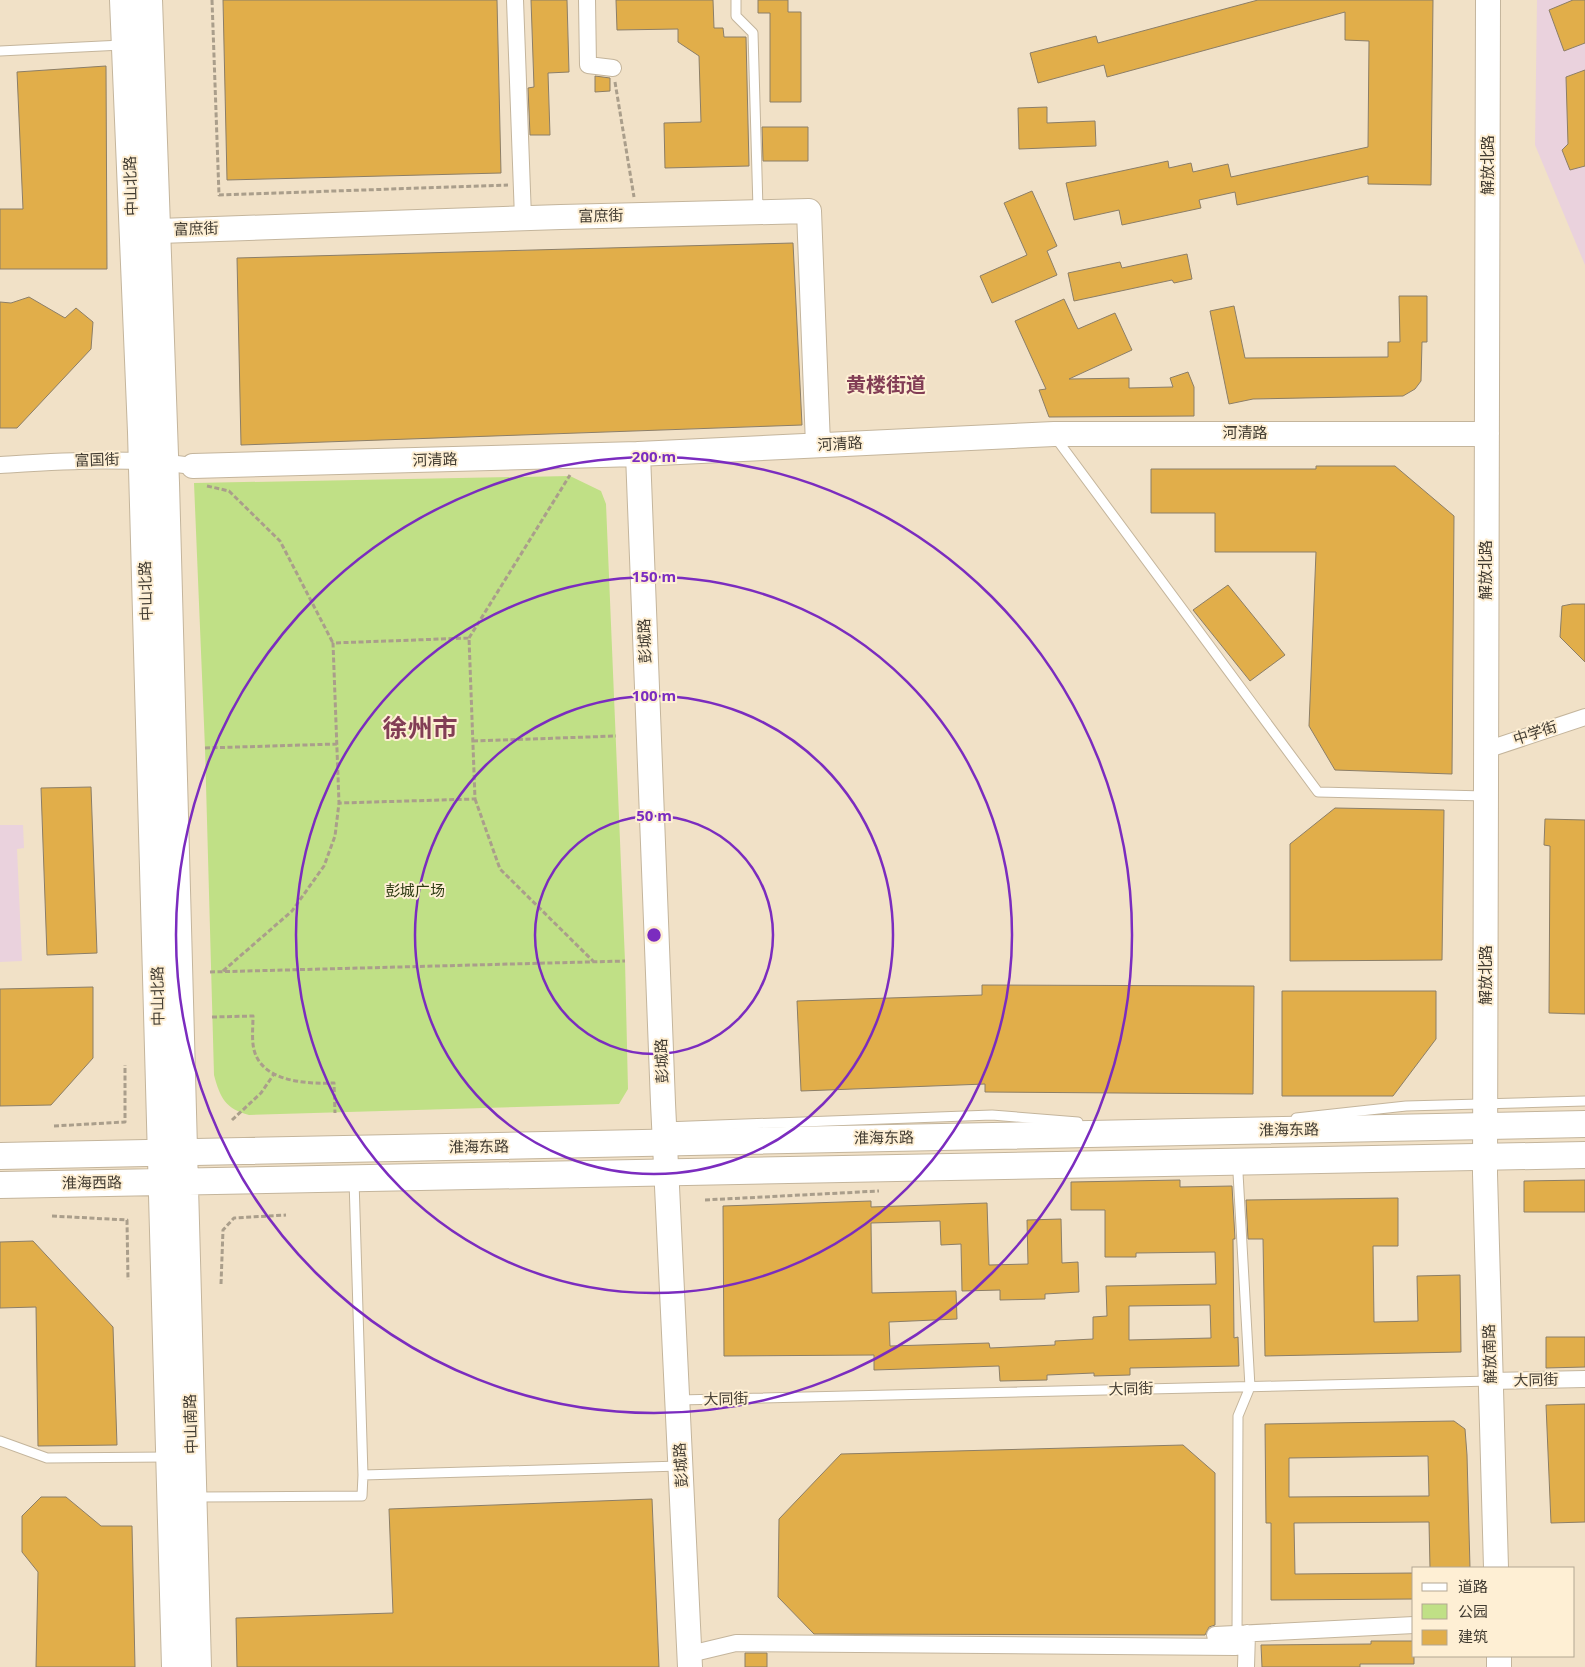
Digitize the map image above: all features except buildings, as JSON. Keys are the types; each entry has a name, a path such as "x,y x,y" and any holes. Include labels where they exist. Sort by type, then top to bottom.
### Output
{"main road":[{"name":"中山北路","path":"123,0 154,461"},
{"name":"中山北路","path":"149,0 158,231 154,461 173,1181"},
{"name":"淮海东路","path":"173,1181 1242,1161 1485,1131 1585,1124"},
{"name":"淮海东路","path":"172,1153 665,1135 1485,1131 1585,1155"},
{"name":"淮海西路","path":"0,1156 172,1153"},
{"name":"淮海西路","path":"0,1185 173,1181"},
{"name":"中山南路","path":"173,1181 169,1457 175,1667"},
{"name":"中山南路","path":"173,1181 193,1497 198,1667"}],"street":[{"path":"516,0 523,218"},
{"path":"587,0 588,66 613,68"},
{"name":"解放北路","path":"1485,1131 1488,0"},
{"name":"富庶街","path":"158,231 523,218 809,211 818,446"},
{"name":"河清路","path":"198,476 1054,434 1487,434"},
{"name":"彭城路","path":"638,454 663,1104 690,1661"},
{"name":"富国街","path":"0,465 105,459 154,461 198,476"},
{"name":"中学街","path":"1486,750 1585,717"},
{"name":"解放南路","path":"1485,1131 1496,1567"},
{"name":"大同街","path":"1491,1382 1585,1379"},
{"path":"690,1661 736,1642 1240,1638 1412,1625"},
{"path":"1215,1634 1240,1638"},
{"path":"1240,1638 1246,1667"}],"lane":[{"path":"736,0 736,16 753,33 758,209"},
{"path":"0,51 125,45"},
{"path":"1054,434 1318,792 1486,796"},
{"path":"665,1135 992,1115 1091,1123 1277,1120 1406,1106 1485,1131 1585,1101"},
{"path":"1240,1638 1238,1416 1250,1387 1238,1173 1242,1161"},
{"path":"193,1497 362,1496 363,1475 354,1178"},
{"name":"大同街","path":"677,1400 1491,1382"},
{"path":"0,1441 47,1458 169,1457"},
{"path":"363,1475 681,1466"}],"path":[{"path":"212,0 219,194 511,185"},
{"path":"613,68 635,215"},
{"path":"576,456 575,468 469,638 475,799 500,869 595,962"},
{"path":"198,476 229,491 280,541 333,643 338,803 335,836 324,866 292,911 223,971"},
{"path":"333,643 469,638"},
{"path":"473,741 616,736"},
{"path":"205,748 337,744"},
{"path":"338,803 475,799"},
{"path":"210,972 625,962"},
{"path":"212,1017 253,1016 253,1046 259,1060 274,1074 288,1080 334,1083 335,1113"},
{"path":"54,1126 125,1122 125,1065"},
{"path":"232,1120 261,1093 274,1074"},
{"path":"222,1284 223,1230 234,1218 286,1215"},
{"path":"52,1216 127,1220 128,1280"}],"shaded area":[{"path":"1537,0 1585,0 1585,265 1535,145"},
{"path":"0,825 23,825 24,848 17,849 22,961 0,962"}],"green space":[{"name":"彭城广场","path":"570,476 601,491 606,504 625,961 628,1089 619,1104 249,1115 241,1113 229,1106 225,1101 214,1075 205,748 194,483"}],"district":[{"name":"黄楼街道","path":"886,385"},
{"name":"徐州市","path":"420,728"}]}
